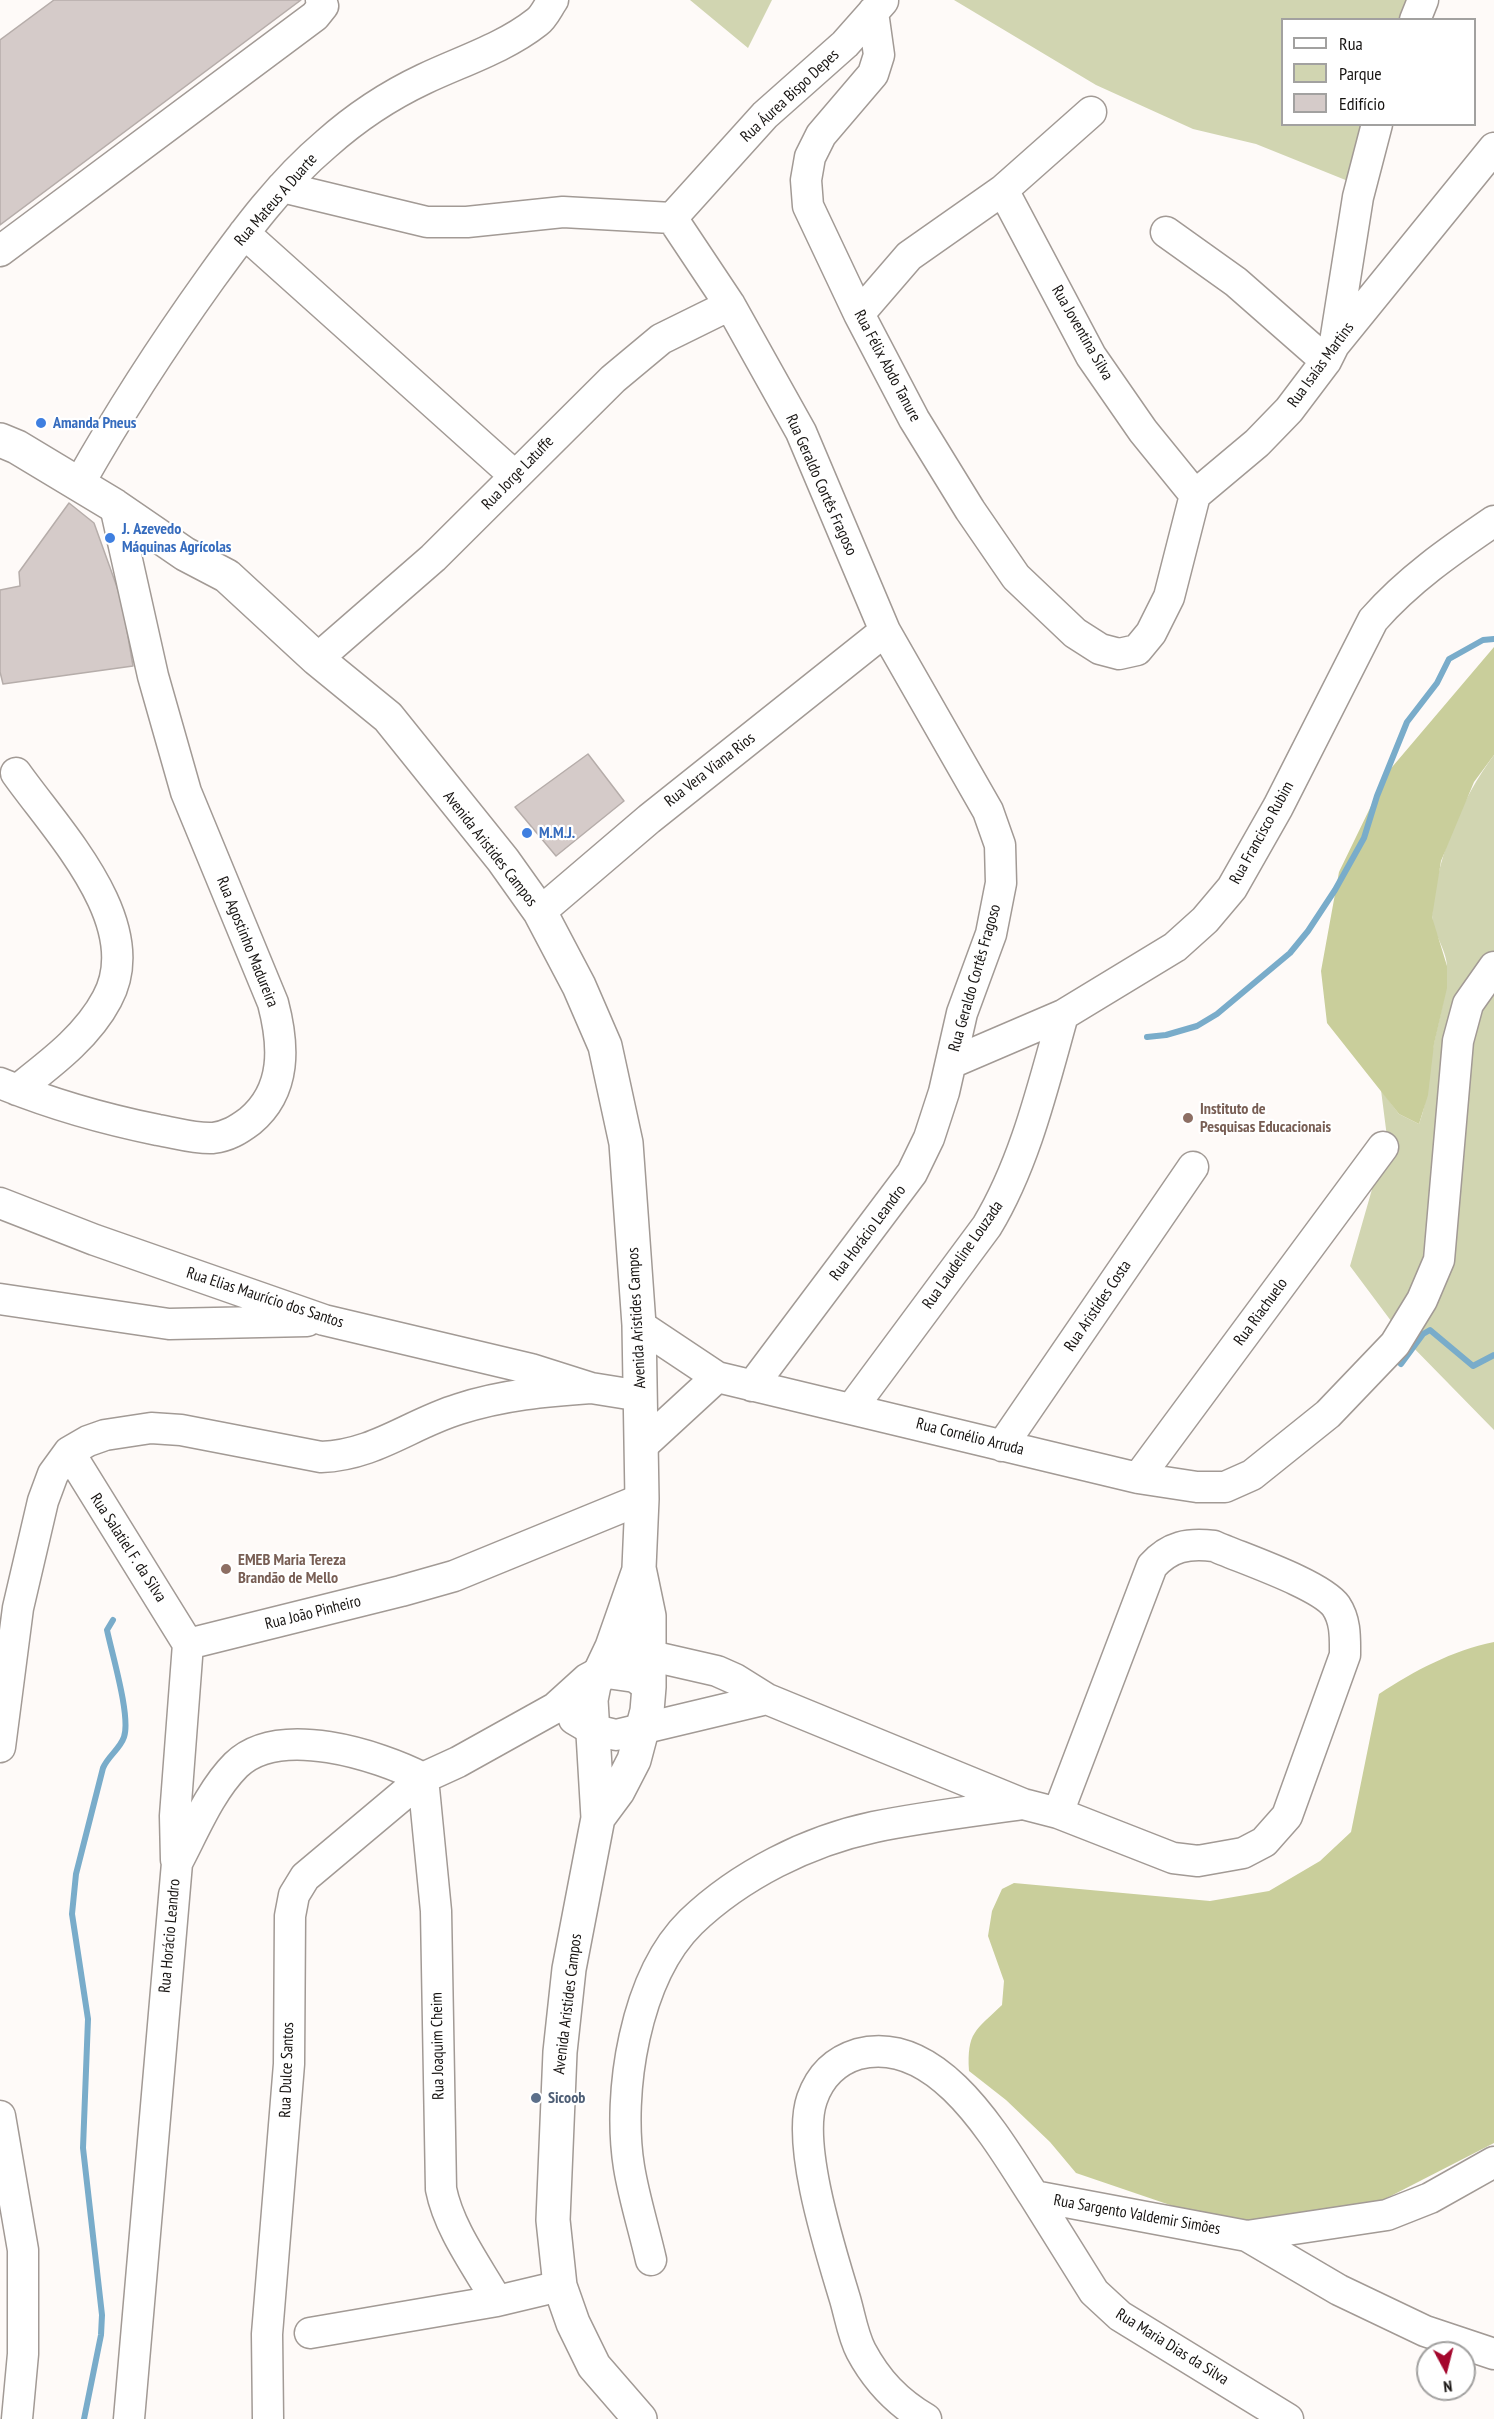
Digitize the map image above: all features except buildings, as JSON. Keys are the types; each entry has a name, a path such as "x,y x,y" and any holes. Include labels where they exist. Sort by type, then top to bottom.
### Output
{"highway":[{"name":"Avenida Aristides Campos","path":"0,440 79,484 185,554 227,576 317,659 388,717 503,860 540,912 588,1006 605,1046 626,1143 639,1325 642,1446 639,1568 649,1616 649,1687 643,1729 634,1760 621,1785 598,1818"},
{"name":"Avenida Aristides Campos","path":"639,1568 591,1700 598,1818 569,1969 560,2052 553,2220 560,2286 573,2323 594,2366 640,2419"}],"street":[{"path":"0,251 315,16 322,6 321,0"},
{"name":"Rua Mateus A Duarte","path":"79,484 112,426 171,333 244,232 282,187 325,144 360,118 422,80 483,54 539,21 552,0"},
{"path":"1416,18 1423,0"},
{"name":"Rua Áurea Bispo Depes","path":"672,218 765,115 845,44 878,6"},
{"name":"Rua Félix Abdo Tanure","path":"878,6 879,55 873,74 821,135 810,157 806,180 808,206 859,314 914,419 1016,577 1075,633 1100,648 1119,654 1137,650 1151,633 1169,597 1195,495"},
{"path":"859,314 909,256 1003,190 1091,112"},
{"path":"1166,232 1330,353 1358,196 1376,126"},
{"name":"Rua Isaías Martins","path":"1195,495 1257,443 1289,410 1330,353 1494,148"},
{"path":"282,187 428,222 467,222 563,212 672,218"},
{"name":"Rua Joventina Silva","path":"1003,190 1091,356 1143,431 1195,495"},
{"name":"Rua Geraldo Cortês Fragoso","path":"672,218 729,305 801,432 885,632 988,811 1000,845 1001,883 991,934 962,1013 951,1063"},
{"path":"244,232 515,476"},
{"name":"Rua Jorge Latuffe","path":"317,659 433,558 613,379 661,339 729,305"},
{"name":"Rua Agostinho Madureira","path":"8,1087 101,1118 189,1136 213,1138 236,1132 257,1115 277,1084 282,1060 281,1031 273,1003 186,792 153,676 115,506"},
{"name":"Rua Francisco Rubim","path":"951,1063 1063,1016 1175,947 1205,920 1232,888 1278,807 1373,621 1395,595 1426,568 1494,521"},
{"name":"Rua Vera Viana Rios","path":"540,912 649,819 885,632"},
{"path":"8,1087 74,1043 108,998 118,966 116,937 108,908 94,882 16,773"},
{"name":"Rua Cornélio Arruda","path":"639,1325 717,1377 1138,1478 1197,1488 1225,1487 1252,1475 1328,1414 1395,1344 1422,1300 1439,1260 1458,1041 1468,1004 1494,967"},
{"name":"Rua Laudeline Louzada","path":"852,1408 987,1226 1004,1198 1042,1090 1063,1016"},
{"name":"Rua Horácio Leandro","path":"752,1386 912,1173 929,1138 951,1063"},
{"name":"Rua Riachuelo","path":"1138,1478 1383,1147"},
{"name":"Rua Aristídes Costa","path":"1002,1446 1193,1167"},
{"name":"Rua Elias Maurício dos Santos","path":"0,1203 94,1240 324,1320 531,1369 591,1388 641,1396"},
{"path":"0,1299 169,1324 324,1320"},
{"path":"642,1446 717,1377"},
{"path":"0,1747 18,1608 44,1501 53,1474 69,1452 88,1441 105,1435 151,1428 181,1430 321,1457 343,1456 367,1450 466,1407 540,1392 591,1388"},
{"name":"Rua Salatiel F. da Silva","path":"69,1452 188,1644"},
{"name":"Rua João Pinheiro","path":"188,1644 454,1576 642,1499"},
{"path":"423,1778 458,1762 555,1708 606,1660 649,1654 717,1671 735,1679 767,1699 1023,1804 1058,1813 1173,1858 1198,1861 1220,1859 1243,1853 1264,1842 1287,1816 1345,1656 1345,1633 1342,1618 1335,1604 1320,1592 1214,1546 1196,1544 1163,1553 1152,1566 1058,1813"},
{"path":"177,1863 175,1816 188,1644"},
{"path":"606,1660 649,1687"},
{"path":"555,1708 591,1729 616,1735 767,1699"},
{"name":"Rua Horácio Leandro","path":"129,2419 177,1863 222,1784 237,1764 256,1752 313,1745 357,1751 392,1762 423,1778"},
{"name":"Rua Joaquim Cheim","path":"423,1778 436,1911 441,2189 444,2206 452,2222 497,2301"},
{"name":"Rua Dulce Santos","path":"268,2419 267,2334 289,2064 290,1916 294,1895 305,1877 423,1778"},
{"path":"651,2260 629,2165 626,2113 629,2062 644,2003 662,1962 689,1924 726,1893 769,1865 829,1840 874,1827 1023,1804"},
{"name":"Rua Sargento Valdemir Simões","path":"926,2419 903,2406 879,2380 860,2349 821,2217 808,2135 811,2101 822,2077 842,2059 868,2052 891,2053 920,2061 951,2084 990,2128 1034,2196 1247,2236 1387,2215 1431,2198 1494,2162"},
{"path":"0,2116 23,2250 23,2354 17,2419"},
{"name":"Rua Maria Dias da Silva","path":"1034,2196 1094,2292 1120,2316 1288,2419"},
{"path":"1247,2236 1339,2290 1425,2331 1494,2354"},
{"path":"310,2333 497,2301 560,2286"}],"green space":[{"path":"690,0 772,0 748,48"},
{"path":"954,0 1413,0 1406,18 1281,18 1281,126 1369,126 1348,181 1256,144 1193,129 1096,85"},
{"path":"1494,647 1494,755 1474,782 1441,861 1432,917 1447,966 1447,988 1434,1044 1428,1095 1419,1124 1399,1114 1327,1023 1321,971 1339,872 1387,773"},
{"path":"1494,755 1494,1430 1403,1337 1350,1266 1387,1137 1381,1090 1399,1114 1419,1124 1422,1114 1447,977 1445,954 1434,928 1432,915 1434,894 1452,830 1471,791"},
{"path":"1494,1642 1494,2143 1383,2200 1325,2217 1261,2225 1173,2206 1076,2173 1050,2142 1006,2100 969,2071 971,2040 979,2027 1002,2005 1004,1981 988,1936 992,1911 1002,1889 1014,1883 1210,1901 1269,1891 1320,1861 1351,1832 1379,1694 1434,1662"}],"waterway":[{"path":"1147,1037 1166,1035 1197,1026 1217,1014 1290,953 1308,931 1335,890 1364,838 1377,796 1407,722 1437,683 1449,659 1483,640 1494,639"},
{"path":"1401,1364 1423,1334 1430,1330 1473,1366 1494,1355"},
{"path":"84,2419 101,2335 102,2315 83,2148 88,2019 72,1914 76,1874 103,1768 124,1737 123,1701 107,1630 113,1620"}],"place":[{"name":"Amanda Pneus","path":"41,423"},
{"name":"J. Azevedo Máquinas Agrícolas","path":"110,538"},
{"name":"M.M.J.","path":"527,833"},
{"name":"Instituto de Pesquisas Educacionais","path":"1188,1118"},
{"name":"EMEB Maria Tereza Brandão de Mello","path":"226,1569"},
{"name":"Sicoob","path":"536,2098"}]}
